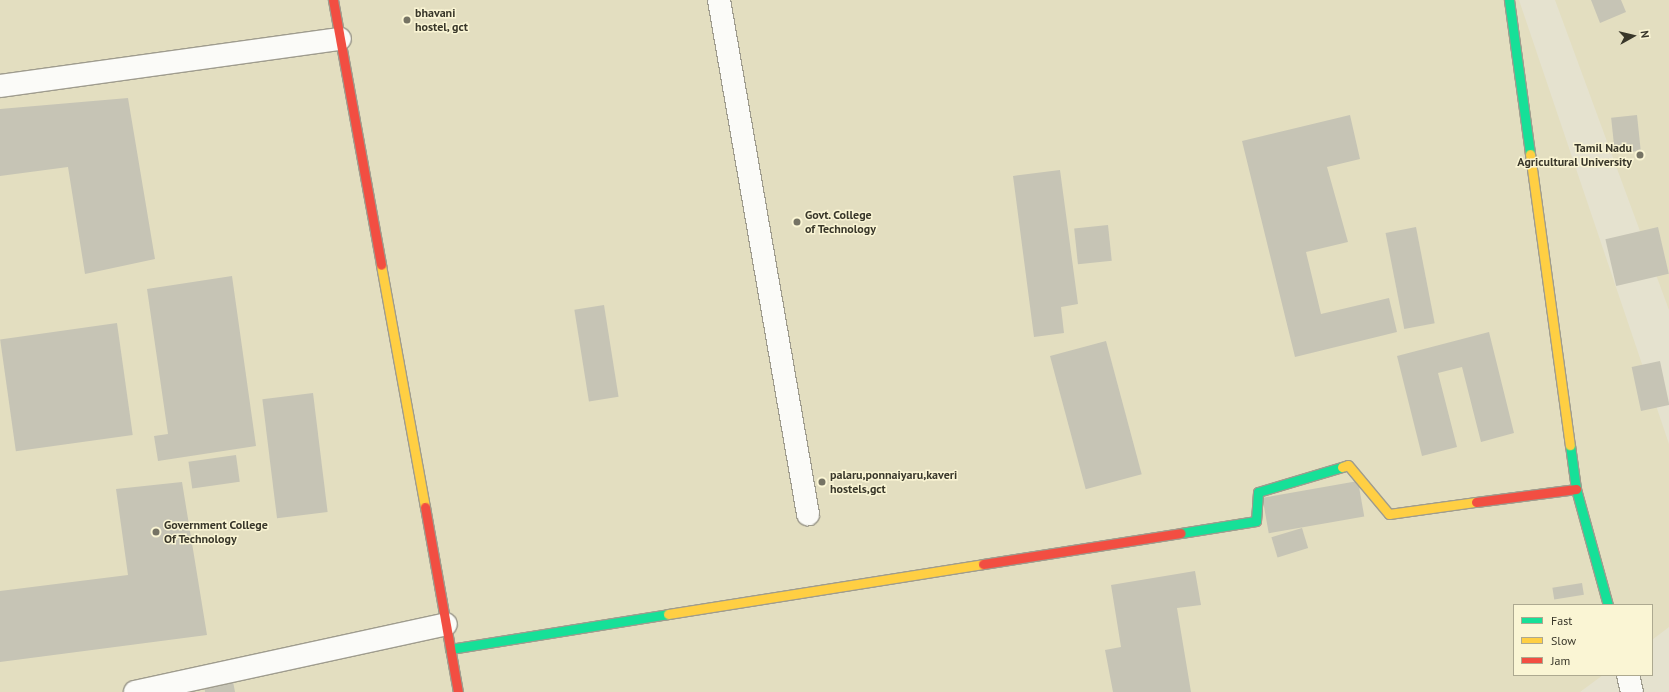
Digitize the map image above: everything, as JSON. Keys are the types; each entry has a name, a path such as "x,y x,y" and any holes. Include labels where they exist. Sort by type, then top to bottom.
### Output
{"street":[{"path":"333,0 458,692"},
{"path":"719,0 808,514"},
{"path":"1509,0 1576,489 1608,604"},
{"path":"0,86 340,39"},
{"path":"450,649 1256,521 1258,492 1348,465 1389,514 1576,489"},
{"path":"135,692 446,624"},
{"path":"1628,676 1632,692"}],"shaded area":[{"name":"Govt. College of Technology","path":"0,0 1519,0 1669,444 1669,627 1653,639 1653,604 1513,604 1513,676 1602,676 1580,692 0,692"},
{"name":"Tamil Nadu Agricultural University","path":"1555,0 1669,0 1669,310"}],"building":[{"path":"1591,0 1621,0 1626,12 1600,23"},
{"path":"128,98 155,259 85,274 68,167 0,176 0,109"},
{"path":"1350,115 1360,159 1327,167 1348,242 1306,252 1321,314 1389,298 1397,332 1295,357 1242,141"},
{"path":"1637,115 1641,151 1615,154 1611,118"},
{"path":"1060,170 1078,304 1061,307 1064,333 1034,337 1013,176"},
{"path":"1108,225 1112,261 1078,264 1074,229"},
{"path":"1416,227 1435,323 1404,329 1386,233"},
{"path":"1658,227 1669,274 1616,286 1605,239"},
{"path":"232,276 256,446 158,461 154,436 168,434 147,289"},
{"path":"604,305 619,397 589,402 574,310"},
{"path":"117,323 133,435 16,451 0,339"},
{"path":"1489,332 1514,433 1481,442 1462,367 1438,373 1457,447 1422,456 1397,356"},
{"path":"1106,341 1142,474 1086,489 1050,356"},
{"path":"1660,361 1669,405 1641,411 1632,367"},
{"path":"313,393 328,512 277,518 262,399"},
{"path":"236,455 240,482 192,488 188,462"},
{"path":"1358,481 1364,516 1269,533 1262,498"},
{"name":"Government College Of Technology","path":"182,482 207,635 0,662 0,591 128,575 116,489"},
{"path":"1302,528 1308,548 1278,557 1271,537"},
{"path":"1195,571 1201,605 1177,608 1191,692 1113,692 1105,650 1121,647 1111,585"},
{"path":"1582,583 1584,595 1554,600 1552,588"},
{"path":"232,676 235,692 205,692 204,681"}],"traffic: fast":[{"path":"1509,0 1530,154"},
{"path":"1570,445 1576,489 1608,604"},
{"path":"1181,533 1256,521 1258,492 1342,467"},
{"path":"450,649 668,614"}],"traffic: slow":[{"path":"1530,154 1570,445"},
{"path":"381,265 425,507"},
{"path":"1342,467 1348,465 1389,514 1476,502"},
{"path":"668,614 983,564"}],"traffic: jam":[{"path":"333,0 381,265"},
{"path":"1476,502 1576,489"},
{"path":"425,507 458,692"},
{"path":"983,564 1181,533"}],"place":[{"name":"bhavani hostel, gct","path":"407,20"},
{"name":"Tamil Nadu Agricultural University","path":"1640,155"},
{"name":"Govt. College of Technology","path":"797,222"},
{"name":"palaru,ponnaiyaru,kaveri hostels,gct","path":"822,482"},
{"name":"Government College Of Technology","path":"156,532"}]}
